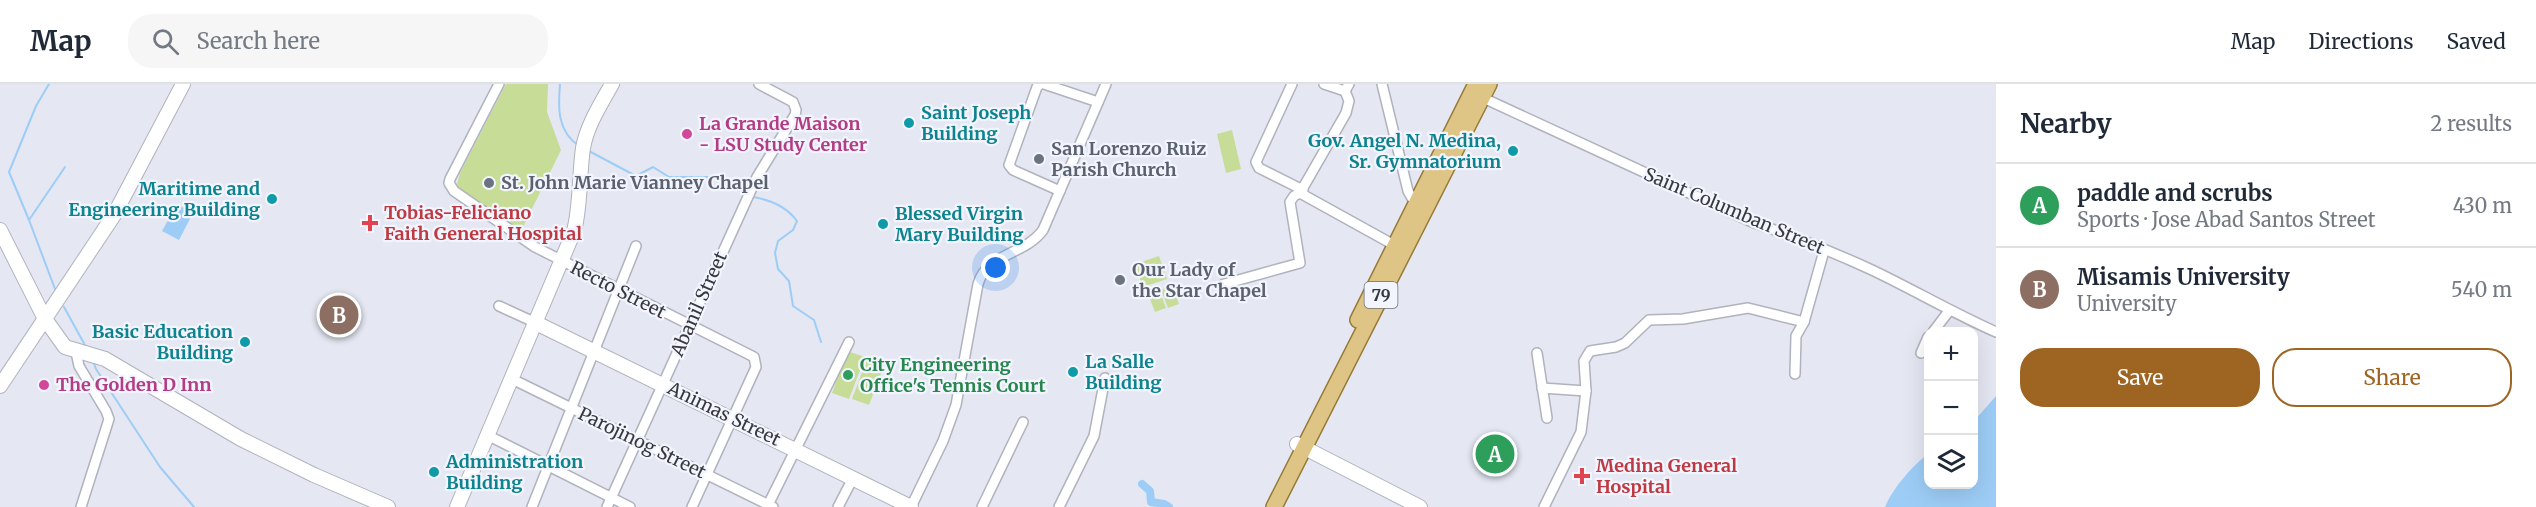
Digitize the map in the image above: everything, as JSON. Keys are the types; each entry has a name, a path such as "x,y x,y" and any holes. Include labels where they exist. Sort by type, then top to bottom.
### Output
{"main road":[{"name":"79","path":"1274,507 1300,446 1480,90"},
{"name":"79","path":"1358,331 1394,245 1421,204"},
{"name":"79","path":"1264,507 1300,446"}],"street":[{"path":"0,386 114,215 183,84"},
{"name":"Recto Street","path":"499,84 449,183 454,191 515,235 561,262 756,360 756,367 692,507"},
{"path":"457,507 561,262 577,217 583,148 612,84"},
{"name":"Abanil Street","path":"607,507 757,177 795,115 796,106 789,98 759,84"},
{"path":"1060,191 1012,170 1009,165 1042,84 1098,102"},
{"path":"911,507 943,441 956,405 978,284 984,270 996,260 1031,244 1038,238 1106,84"},
{"path":"1292,84 1256,162 1259,168 1394,245"},
{"path":"1224,284 1300,263 1290,202 1302,191 1346,113 1349,101 1347,88 1324,84"},
{"path":"1382,84 1408,191 1421,204"},
{"name":"Saint Columban Street","path":"1480,90 1752,222 1799,238 1824,251 1872,270 1949,311 1996,332"},
{"path":"0,230 45,320 60,343 76,352 105,359 241,439 314,475 388,507"},
{"path":"532,507 636,246"},
{"path":"1795,374 1796,336 1804,322 1824,251"},
{"path":"499,306 536,323"},
{"path":"1544,507 1581,432 1586,391 1584,361 1590,351 1616,347 1625,343 1649,320 1683,319 1748,308 1804,322"},
{"path":"1937,327 1949,311"},
{"name":"Animas Street","path":"536,323 911,507"},
{"path":"769,506 794,448 849,342"},
{"path":"1921,353 1924,347"},
{"path":"76,352 79,366 109,419 81,507"},
{"path":"1537,353 1547,418"},
{"path":"1059,507 1094,436 1105,378"},
{"name":"Parojinog Street","path":"512,379 769,506"},
{"path":"1542,388 1586,391"},
{"path":"982,507 1023,422"},
{"path":"487,435 630,507"},
{"path":"1300,446 1420,507"},
{"path":"838,507 853,478"}],"green space":[{"path":"506,84 548,84 547,112 561,150 522,229 518,232 459,190 457,184 460,173"},
{"path":"1232,130 1241,169 1226,173 1217,134"},
{"path":"1159,256 1167,279 1143,287 1135,264"},
{"path":"1172,285 1179,304 1168,308 1161,290"},
{"path":"1159,290 1166,308 1155,312 1148,294"},
{"name":"City Engineering Office's Tennis Court","path":"847,351 865,357 849,399 832,393"},
{"name":"City Engineering Office's Tennis Court","path":"868,357 885,363 869,405 852,399"}],"water":[{"path":"177,204 193,213 179,240 162,231"},
{"path":"1996,396 1996,507 1885,507 1904,478 1924,458 1924,489 1978,489 1978,416"}],"waterway":[{"path":"29,220 9,172 36,106 49,84"},
{"path":"560,84 560,118 566,133 579,146"},
{"path":"587,150 636,176 653,167 669,177 721,177 747,196"},
{"path":"55,289 29,220 65,167"},
{"path":"753,197 778,204 797,221 793,230 778,241 775,253 778,269 789,281 793,306 814,320 821,342"},
{"path":"64,307 86,347"},
{"path":"93,361 160,467 194,507"},
{"path":"1142,484 1150,491 1151,502 1169,507"}],"place":[{"name":"Saint Joseph Building","path":"909,123"},
{"name":"La Grande Maison - LSU Study Center","path":"687,134"},
{"name":"Gov. Angel N. Medina, Sr. Gymnatorium","path":"1513,151"},
{"name":"San Lorenzo Ruiz Parish Church","path":"1039,159"},
{"name":"St. John Marie Vianney Chapel","path":"489,183"},
{"name":"Maritime and Engineering Building","path":"272,199"},
{"name":"Tobias-Feliciano Faith General Hospital","path":"370,223"},
{"name":"Blessed Virgin Mary Building","path":"883,224"},
{"name":"Our Lady of the Star Chapel","path":"1120,280"},
{"name":"Misamis University","path":"339,315"},
{"name":"Basic Education Building","path":"245,342"},
{"name":"La Salle Building","path":"1073,372"},
{"name":"City Engineering Office's Tennis Court","path":"848,375"},
{"name":"The Golden D Inn","path":"44,385"},
{"name":"paddle and scrubs","path":"1495,454"},
{"name":"Administration Building","path":"434,472"},
{"name":"Medina General Hospital","path":"1582,476"}]}
